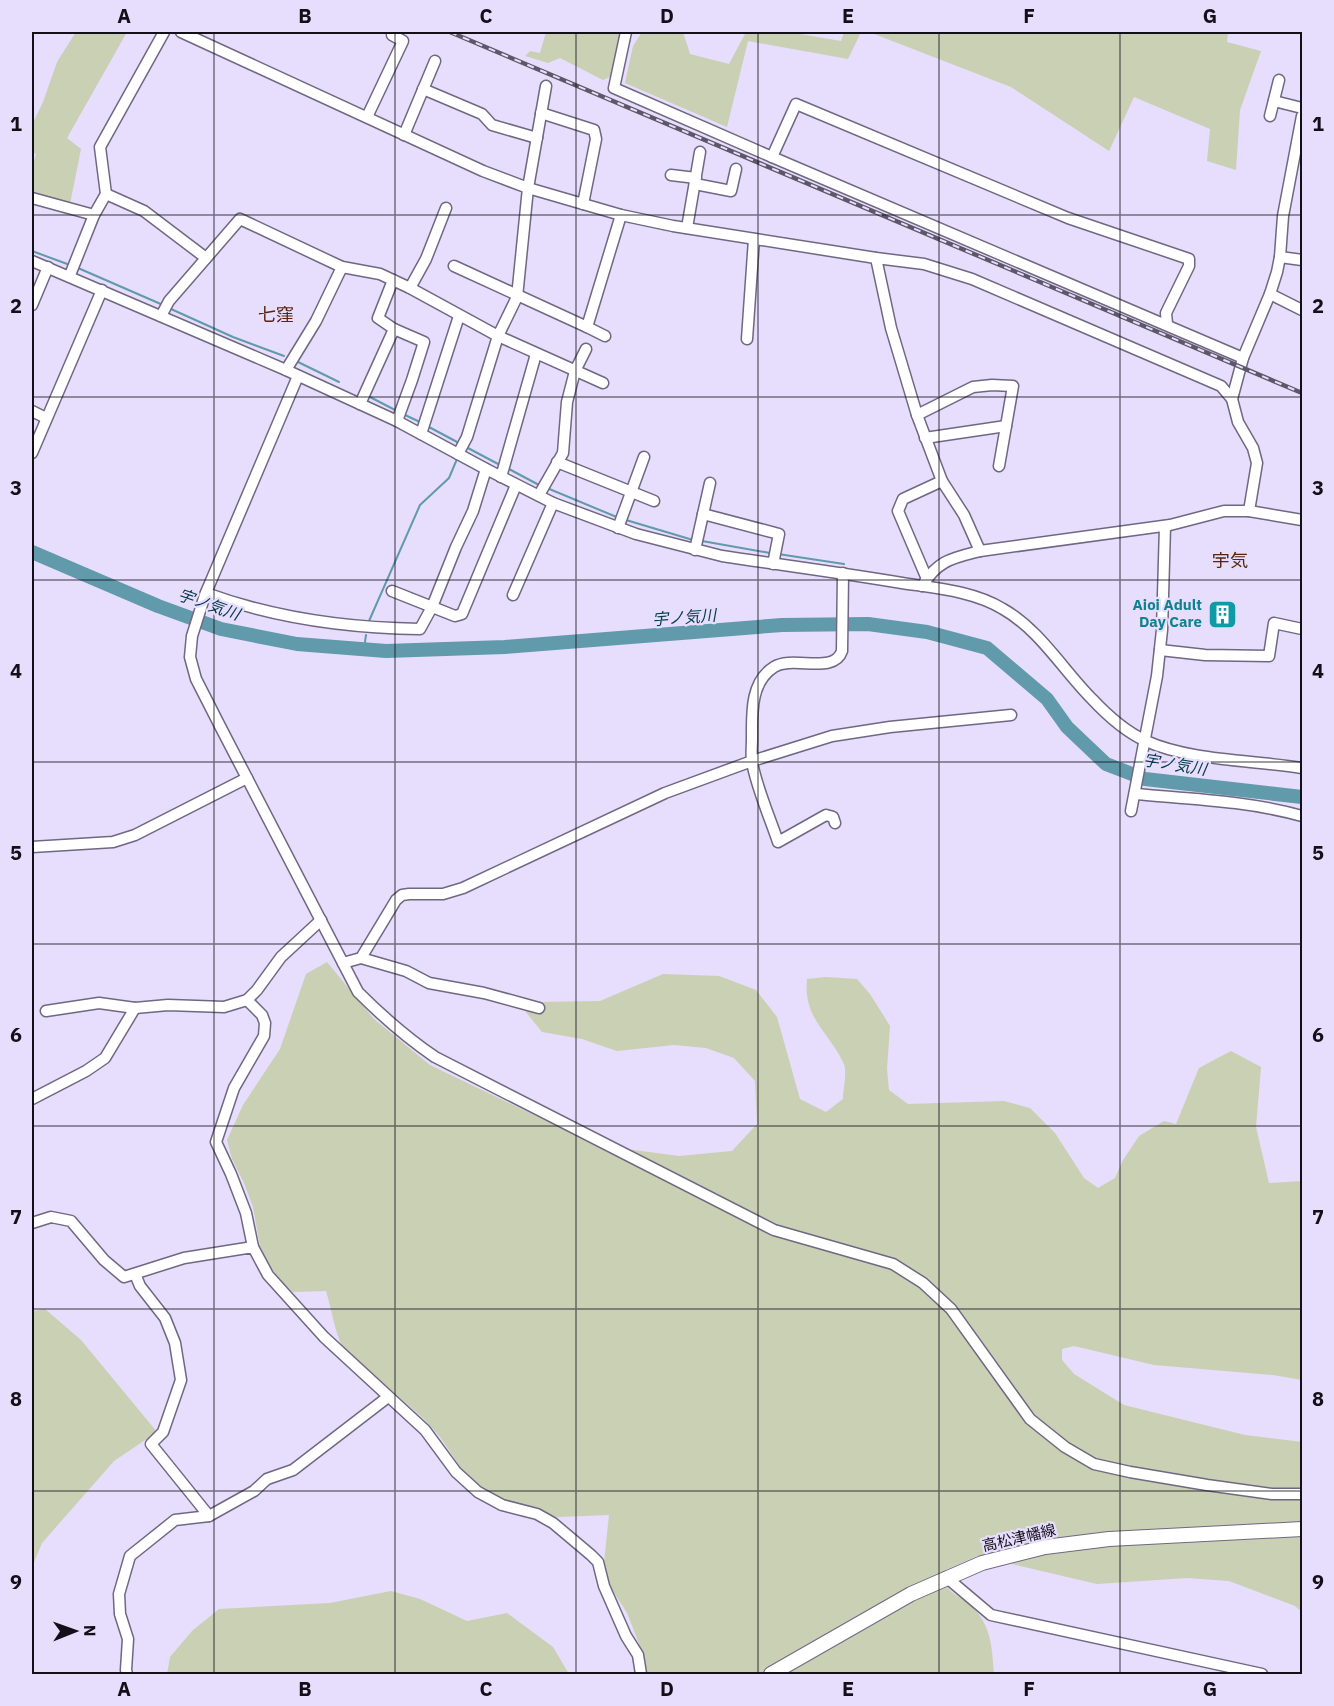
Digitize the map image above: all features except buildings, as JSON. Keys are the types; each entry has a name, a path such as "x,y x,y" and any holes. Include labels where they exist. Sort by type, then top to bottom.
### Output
{"main road":[{"name":"高松津幡線","path":"771,1674 911,1594 982,1563 1046,1547 1109,1539 1302,1529"}],"street":[{"path":"70,275 94,215 106,194 100,147 164,32"},
{"path":"181,32 483,171 528,188 621,215 687,228 924,264 972,279 1221,386 1232,399 1238,422 1253,448 1257,463 1249,511"},
{"path":"626,32 614,88 1243,358"},
{"path":"367,117 403,41 392,35"},
{"path":"404,135 435,61"},
{"path":"1270,117 1279,80"},
{"path":"458,454 467,437 498,336 517,297 528,188 546,86"},
{"path":"423,90 482,114 492,125 537,138"},
{"path":"1274,101 1302,108"},
{"path":"772,157 796,104 1068,218 1162,251 1184,256 1189,259 1189,266 1166,313 1167,324"},
{"path":"541,113 594,130 596,139 584,204"},
{"path":"1232,399 1243,358 1270,294 1280,256 1283,216 1302,116"},
{"path":"687,228 700,152"},
{"path":"671,175 731,191 736,169"},
{"path":"106,194 144,211 206,258"},
{"path":"32,198 94,215"},
{"path":"410,288 426,259 446,208"},
{"path":"587,327 621,215"},
{"path":"161,316 169,301 240,219 342,267 380,274 498,336 603,383"},
{"path":"747,339 754,239"},
{"path":"1280,256 1302,260"},
{"path":"876,258 891,328 925,438 942,481 964,515 980,551"},
{"path":"32,261 70,275 286,370 397,421 516,485 618,528 695,550 773,564 924,583 982,599 1003,609 1024,625 1046,645 1091,699 1114,720 1145,741 1192,755 1302,768"},
{"path":"454,266 605,336"},
{"path":"32,306 48,267"},
{"path":"286,370 316,321 342,267"},
{"path":"393,280 378,318 394,329 423,342 397,421"},
{"path":"32,453 102,290"},
{"path":"1270,294 1302,310"},
{"path":"421,434 459,316"},
{"path":"360,404 394,329"},
{"path":"538,495 563,453 567,402 585,349"},
{"path":"501,477 536,354"},
{"path":"298,376 206,594 192,636 190,657 196,679 358,992 410,1040 435,1057 774,1230 879,1259 909,1273 937,1293 951,1309 1030,1419 1065,1447 1094,1464 1207,1485 1272,1494 1302,1494"},
{"path":"917,415 973,387 1013,386 999,466"},
{"path":"32,411 46,418"},
{"path":"925,438 1006,426"},
{"path":"618,528 644,457"},
{"path":"557,462 654,501"},
{"path":"206,594 268,611 369,628 420,629 432,607 473,511 486,469"},
{"path":"924,583 898,511 903,499 942,481"},
{"path":"695,550 710,483"},
{"path":"392,591 455,616 462,614 516,485"},
{"path":"513,595 553,502"},
{"path":"924,583 934,569 942,563 980,551 1165,526 1224,512 1249,511 1302,520"},
{"path":"703,514 779,534 773,564"},
{"path":"1131,811 1157,676 1165,526"},
{"path":"835,823 833,817 826,815 778,842 752,762 753,702 761,682 769,671 783,663 833,662 840,656 843,573"},
{"path":"1160,650 1205,655 1269,656 1274,623 1302,629"},
{"path":"361,958 396,900 402,895 443,894 462,888 665,793 832,736 890,727 1011,715"},
{"path":"32,847 113,842 135,835 247,778"},
{"path":"1136,792 1283,810 1302,816"},
{"path":"46,1011 99,1003 135,1008 168,1005 224,1007 247,1000 281,957 321,920"},
{"path":"343,963 361,958 406,971 429,983 484,993 539,1008"},
{"path":"247,1000 262,1015 265,1023 264,1036 234,1088 216,1142 246,1213 253,1247 268,1275 324,1337 425,1430 456,1472 478,1492 502,1505 537,1514 553,1523 598,1562 603,1586 626,1636 638,1655 641,1674"},
{"path":"32,1099 86,1071 105,1058 135,1008"},
{"path":"32,1223 51,1217 71,1221 104,1260 124,1277 184,1258 253,1247"},
{"path":"135,1274 140,1286 165,1318 175,1343 181,1380 164,1432 151,1444 209,1516"},
{"path":"127,1674 128,1639 120,1614 119,1594 130,1556 175,1520 209,1516 254,1491 267,1479 292,1470 388,1397"},
{"path":"946,1577 991,1615 1262,1674"}],"green space":[{"path":"76,32 127,32 67,138 81,149 70,204 32,194 32,168 36,154 32,152 32,125 57,62"},
{"path":"546,32 620,32 612,76 603,80 560,58 548,63 525,56 530,51 540,53"},
{"path":"642,32 683,32 690,54 729,64 746,32 788,32 841,41 844,32 861,32 848,59 748,41 727,127 625,83 633,46"},
{"path":"869,32 1228,32 1227,42 1261,51 1240,110 1236,170 1207,161 1210,129 1134,97 1109,151 1011,87"},
{"path":"327,962 374,1019 430,1065 596,1145 679,1156 732,1151 757,1124 755,1081 734,1058 706,1048 674,1045 617,1051 582,1039 542,1032 525,1011 537,1002 600,1001 663,974 719,976 756,990 777,1017 800,1099 826,1112 843,1099 845,1070 837,1051 813,1014 809,1004 807,979 826,977 857,979 870,994 890,1026 887,1069 889,1090 908,1104 1004,1101 1030,1108 1055,1133 1084,1178 1098,1188 1115,1178 1123,1160 1139,1136 1164,1121 1176,1124 1199,1068 1231,1051 1261,1067 1256,1127 1269,1183 1302,1181 1302,1380 1273,1375 1154,1365 1074,1346 1062,1349 1062,1360 1074,1374 1124,1405 1245,1435 1302,1442 1302,1612 1295,1606 1229,1581 1187,1578 1097,1584 977,1556 941,1572 950,1591 974,1609 988,1631 994,1674 647,1674 645,1659 627,1613 611,1588 604,1562 609,1515 558,1517 507,1503 483,1488 463,1471 440,1437 423,1418 343,1348 326,1291 293,1292 268,1264 260,1246 253,1207 232,1159 227,1140 243,1105 280,1049 306,974"},
{"path":"45,1309 81,1340 157,1432 114,1461 42,1543 32,1567 32,1311"},
{"path":"391,1591 420,1599 467,1621 507,1613 553,1647 569,1674 167,1674 170,1657 192,1631 219,1609 330,1603"}],"waterway":[{"path":"32,251 70,265"},
{"path":"78,268 163,305"},
{"path":"171,309 233,337 284,356"},
{"path":"296,361 339,382"},
{"path":"370,397 397,411"},
{"path":"403,414 422,423"},
{"path":"429,427 459,443"},
{"path":"466,447 500,465"},
{"path":"369,621 420,505 449,478 457,459"},
{"path":"509,469 539,485"},
{"path":"547,488 619,518"},
{"path":"626,520 693,540"},
{"path":"702,541 770,553"},
{"name":"宇ノ気川","path":"32,552 158,606 221,629 297,644 386,651 505,647 782,625 868,624 927,632 987,648 1047,699 1067,727 1106,764 1145,779 1302,797"},
{"path":"778,554 844,564"},
{"path":"364,649 366,635"}],"railway":[{"path":"450,32 1302,393"}],"place":[{"name":"Aioi Adult Day Care","path":"1223,614"}],"district":[{"name":"七窪","path":"276,315"},
{"name":"宇気","path":"1230,561"}]}
